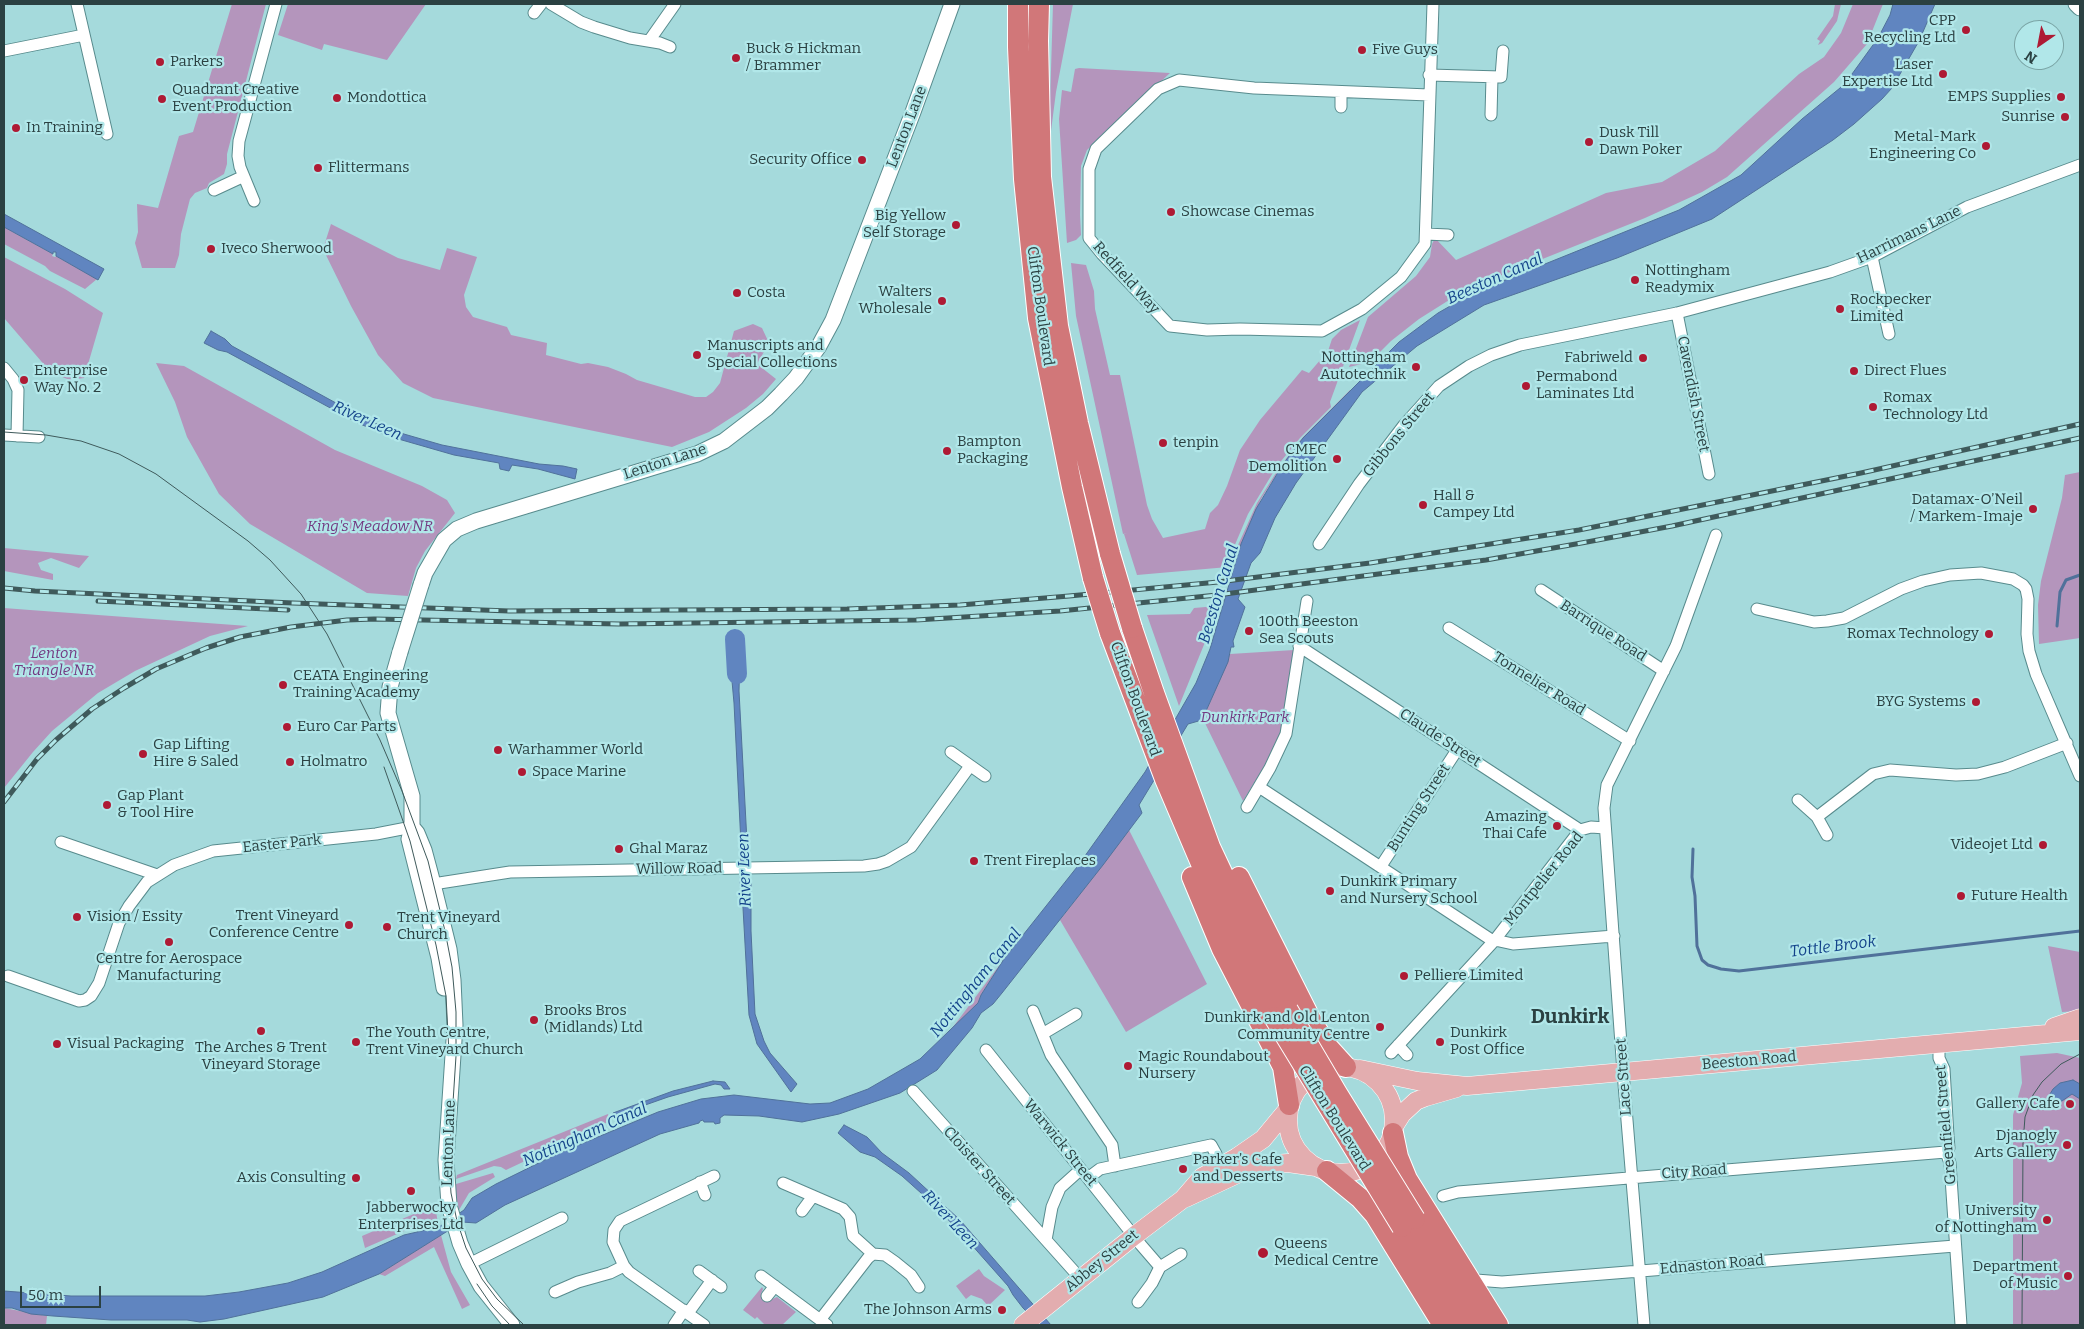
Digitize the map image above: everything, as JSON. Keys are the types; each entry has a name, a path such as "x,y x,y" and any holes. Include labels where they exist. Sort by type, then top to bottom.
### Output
{"highway":[{"name":"Clifton Boulevard","path":"1018,4 1024,179 1038,318 1088,557 1110,633 1164,779 1220,908 1408,1223 1462,1325"},
{"name":"Clifton Boulevard","path":"1041,4 1038,28 1041,177 1058,326 1078,423 1110,554 1132,628 1210,846 1256,945 1282,1014"},
{"path":"1180,765 1217,832 1290,982 1311,1020 1327,1046 1353,1068"},
{"path":"1164,779 1189,870 1222,949 1283,1067 1288,1108"},
{"path":"1394,1129 1398,1157 1407,1179 1498,1325"},
{"path":"1321,1169 1360,1198 1376,1216 1443,1325"},
{"name":"Clifton Boulevard","path":"1408,1223 1481,1325"}],"main road":[{"name":"Beeston Road","path":"1467,1086 1939,1044 2078,1029"},
{"path":"1334,1068 1353,1068 1417,1080 1467,1086 1416,1101 1402,1114 1384,1152 1364,1168 1340,1173 1321,1169 1299,1152 1293,1144 1288,1129 1288,1108 1294,1095 1311,1077 1334,1068"},
{"path":"1353,1068 1372,1075 1382,1084 1394,1108 1394,1129"},
{"name":"Abbey Street","path":"1025,1324 1080,1278 1183,1199 1202,1178 1263,1139 1288,1108"},
{"name":"Abbey Street","path":"1183,1199 1262,1164 1288,1163 1321,1169"}],"street":[{"path":"77,4 107,134"},
{"path":"254,201 242,177 238,156 239,142 276,4"},
{"path":"551,4 594,28 670,47"},
{"path":"649,42 675,4"},
{"name":"Lenton Lane","path":"452,1056 445,991 409,839 412,827 412,796 388,712 390,687 424,573 444,540 457,529 476,521 696,454 714,446 767,408 791,384 819,346 833,320 952,4"},
{"name":"Redfield Way","path":"1429,95 1254,88 1179,80 1158,89 1096,149 1089,169 1090,238 1102,254 1170,326 1187,329 1322,332 1362,309 1401,277 1426,244 1432,4"},
{"path":"2076,4 2080,8"},
{"path":"4,51 84,35"},
{"path":"1430,75 1501,77 1502,51"},
{"path":"1491,115 1492,77"},
{"path":"1340,107 1341,92"},
{"name":"Harrimans Lane","path":"1677,314 1779,287 1872,257 1966,207 2080,165"},
{"path":"214,190 242,177"},
{"path":"1426,234 1448,235"},
{"path":"1872,257 1888,334"},
{"name":"Cavendish Street","path":"1677,314 1709,474"},
{"name":"Gibbons Street","path":"1319,544 1359,484 1404,425 1439,386 1469,366 1491,355 1520,345 1677,314"},
{"path":"4,368 13,379 18,390 17,436"},
{"path":"4,435 39,437"},
{"name":"Montpelier Road","path":"1407,1055 1394,1049 1494,941 1580,830 1591,827 1605,828 1604,808 1607,785 1664,671 1698,587 1716,535"},
{"path":"1757,610 1814,622 1827,621 1844,618 1923,581 1966,573 1997,575 2013,579 2026,589 2028,599 2027,634 2029,651 2036,674 2080,776"},
{"name":"Barrique Road","path":"1541,590 1664,671"},
{"path":"1247,807 1286,734 1292,707 1299,646 1307,601"},
{"name":"Tonnelier Road","path":"1449,628 1630,740"},
{"name":"Claude Street","path":"1299,646 1580,830"},
{"path":"1818,817 1873,774 1890,770 1956,775 1978,774 2005,767 2067,744"},
{"name":"Bunting Street","path":"1381,866 1457,750"},
{"path":"951,752 985,776"},
{"name":"Willow Road","path":"433,884 510,872 864,866 886,861 911,847 970,766"},
{"path":"1259,787 1494,941 1513,944 1614,936"},
{"path":"1798,800 1818,817 1827,835"},
{"name":"Lenton Lane","path":"412,827 424,850 449,949 453,980 455,1006 446,1160 449,1205 469,1264 481,1286 513,1323"},
{"name":"Easter Park","path":"8,976 79,1001 87,999 99,983 125,912 139,892 157,874 191,858 213,851 376,834 412,827"},
{"name":"Lace Street","path":"1605,828 1644,1325"},
{"path":"61,842 157,874"},
{"path":"425,901 433,884"},
{"path":"1034,1011 1051,1055 1112,1145 1116,1166"},
{"path":"1044,1034 1076,1014"},
{"name":"Greenfield Street","path":"1939,1044 1939,1058 1944,1069 1949,1148 1946,1152 1950,1162 1961,1325"},
{"name":"Warwick Street","path":"986,1050 1080,1170 1160,1267"},
{"name":"Cloister Street","path":"913,1091 1080,1278"},
{"path":"1088,1178 1096,1171 1211,1145 1216,1154"},
{"name":"City Road","path":"1443,1196 1458,1192 1946,1152"},
{"path":"1046,1240 1052,1207 1060,1188 1080,1170"},
{"path":"704,1325 629,1272 624,1266 613,1242 613,1234 617,1224 624,1219 714,1176"},
{"path":"700,1182 706,1195"},
{"path":"783,1183 848,1212 853,1236 873,1254 885,1255 911,1275 919,1287"},
{"path":"802,1211 813,1196"},
{"path":"469,1264 547,1221 562,1218"},
{"name":"Ednaston Road","path":"1469,1277 1490,1282 1955,1246"},
{"path":"761,1276 824,1323 868,1258 873,1254"},
{"path":"1138,1302 1152,1283 1160,1267 1180,1254"},
{"path":"558,1286 610,1273 624,1266"},
{"path":"699,1271 721,1287"},
{"path":"674,1325 712,1280"},
{"path":"767,1296 775,1286"}],"green space":[{"path":"232,4 266,4 227,154 224,174 209,183 207,188 195,193 190,199 175,268 142,268 135,243 138,232 137,204 158,208 179,136 193,132"},
{"path":"288,4 426,4 387,60 324,44 322,50 278,35"},
{"path":"1053,4 1073,4 1056,92 1051,131 1050,103"},
{"path":"1835,4 1841,4 1837,21 1822,43 1818,45 1820,41 1817,39 1833,16"},
{"path":"1853,4 1883,4 1867,44 1834,82 1727,177 1702,192 1645,218 1465,290 1419,319 1391,341 1370,362 1349,367 1368,317 1416,276 1430,257 1435,238 1456,260 1606,193 1662,182 1715,151 1799,74 1824,57 1841,33"},
{"path":"1075,69 1170,73 1087,150 1081,166 1081,235 1076,240 1067,243 1059,119 1062,90 1071,92"},
{"path":"331,224 398,258 440,270 447,248 477,257 464,295 466,307 473,317 507,327 511,335 547,343 546,355 581,364 588,363 608,367 637,380 695,397 706,397 720,383 734,331 753,324 762,328 769,343 757,364 776,379 763,394 746,408 709,432 672,447 433,398 403,383 378,355 323,249"},
{"path":"4,227 53,254 52,256 56,256 97,279 85,289 50,271 45,266 4,244"},
{"path":"4,257 65,289 103,313 84,378 70,380 57,375 47,368 4,318"},
{"path":"1071,263 1086,265 1094,291 1095,309 1110,375 1120,375 1147,505 1152,519 1163,538 1205,529 1210,513 1218,505 1227,486 1240,450 1260,420 1302,370 1309,373 1328,351 1332,339 1341,330 1360,320 1330,402 1331,407 1300,438 1277,466 1248,514 1231,554 1228,554 1228,567 1137,575 1124,534 1127,533 1123,534 1076,316"},
{"name":"King's Meadow NR","path":"156,363 184,366 335,450 422,486 447,500 455,513 425,551 416,568 408,596 367,593 250,524 219,494 187,437 175,402"},
{"path":"1350,390 1353,390 1303,438 1283,464 1261,499 1237,555 1234,554 1257,503 1279,468 1303,437"},
{"path":"2080,472 2080,638 2039,644 2038,605 2041,581 2062,498 2065,475"},
{"path":"4,548 89,556 79,568 51,558 38,563 41,570 53,574 53,580 4,571"},
{"path":"1217,606 1212,625 1179,706 1147,615 1190,614 1194,608"},
{"name":"Lenton Triangle NR","path":"4,608 248,626 210,636 135,671 98,693 52,731 4,788"},
{"name":"Dunkirk Park","path":"1294,650 1288,707 1279,736 1267,762 1243,801 1203,719 1230,654"},
{"path":"1129,830 1207,984 1126,1032 1060,920"},
{"path":"2048,946 2080,952 2080,1011 2062,1012"},
{"path":"1004,959 978,1003 947,1035"},
{"name":"University of Nottingham","path":"2057,1053 2080,1058 2080,1325 2013,1325 2013,1115 2022,1083 2020,1056"},
{"path":"608,1114 610,1121 506,1170 494,1166 456,1179 457,1175"},
{"path":"493,1173 495,1177 469,1193 459,1210 455,1191 456,1184"},
{"path":"435,1205 438,1224 420,1224 365,1248 362,1236"},
{"path":"441,1235 451,1272 470,1305 462,1309 434,1247 385,1276 379,1274"},
{"path":"979,1269 984,1276 1005,1290 988,1306 982,1299 971,1295 966,1299 956,1286"},
{"path":"762,1287 761,1294 770,1300 777,1297 796,1312 782,1325 765,1325 757,1317 755,1319 743,1310"},
{"path":"4,1308 47,1316 46,1325 4,1325"}],"water":[{"path":"1893,4 1935,4 1919,41 1892,88 1854,124 1833,140 1712,219 1617,258 1484,305 1417,346 1362,392 1296,483 1275,518 1260,553 1251,563 1238,599 1245,607 1233,641 1234,647 1231,647 1228,662 1202,720 1188,724 1139,805 1142,813 1002,993 993,1004 981,1013 972,1028 937,1070 900,1093 839,1114 802,1122 759,1116 724,1115 720,1118 720,1123 715,1124 714,1122 704,1122 703,1120 699,1123 660,1134 505,1205 476,1223 462,1222 379,1274 323,1297 224,1319 200,1322 187,1320 111,1320 53,1316 31,1314 12,1308 4,1308 4,1291 71,1296 205,1296 288,1283 322,1272 404,1235 439,1227 464,1210 472,1198 496,1184 557,1154 658,1112 701,1099 734,1095 810,1104 830,1103 868,1089 920,1059 978,1003 1004,959 1077,867 1145,772 1196,683 1210,649 1241,544 1256,509 1283,464 1303,438 1399,342 1438,313 1473,293 1679,210 1741,175 1802,119 1840,88 1878,38 1890,15"},
{"path":"4,214 104,269 98,280 56,256 56,252 53,252 53,254 4,227"},
{"path":"211,331 225,339 232,346 356,414 390,430 442,445 539,464 577,469 575,479 538,469 512,465 509,471 500,469 499,463 454,455 388,436 358,423 227,352 204,343"},
{"path":"729,648 740,648 739,691 751,883 755,1014 770,1053 797,1084 791,1092 757,1044 749,1015 740,883 741,844 734,703"},
{"path":"2073,1080 2080,1084 2080,1099 2072,1094 2062,1101 2050,1102 2047,1099 2053,1089 2060,1083"},
{"path":"713,1081 725,1082 730,1089 724,1089 721,1085 715,1084 668,1097 614,1116 613,1113 673,1091"},
{"path":"844,1125 867,1137 882,1153 909,1173 960,1220 1051,1325 1040,1325 1023,1308 1008,1286 931,1202 902,1176 875,1157 860,1152 838,1133"}],"waterway":[{"path":"2057,626 2060,592 2066,580 2080,575"},
{"name":"River Leen","path":"735,639 737,674"},
{"name":"Tottle Brook","path":"1693,849 1692,877 1695,896 1697,946 1702,960 1708,965 1721,969 1739,971 2080,931"}],"tram line":[{"path":"4,432 46,435 81,441 119,454 156,474 248,541 270,560 301,594 327,634 380,740 402,791 428,861 445,931 452,967 456,1012 456,1056 449,1164 451,1193 457,1221 466,1248 482,1279 497,1299 524,1325"},
{"path":"384,767 410,841 436,945 446,996 449,1053"},
{"path":"2022,1325 2023,1143 2025,1117 2033,1095 2042,1082 2061,1064 2080,1054"},
{"path":"477,1284 492,1306 510,1325"}],"railway":[{"path":"4,588 293,603 509,611 847,609 960,605 1218,582 1370,563 1579,530 1861,473 2080,424"},
{"path":"4,802 37,759 56,740 92,709 124,688 156,669 206,648 240,637 291,627 347,620 374,619 619,624 916,620 1060,611 1217,595 1486,560 1587,542 1672,526 2080,438"},
{"path":"98,601 288,610"}],"place":[{"name":"CPP Recycling Ltd","path":"1966,30"},
{"name":"Five Guys","path":"1362,50"},
{"name":"Buck & Hickman / Brammer","path":"736,58"},
{"name":"Parkers","path":"160,62"},
{"name":"Laser Expertise Ltd","path":"1943,74"},
{"name":"EMPS Supplies","path":"2061,97"},
{"name":"Mondottica","path":"337,98"},
{"name":"Quadrant Creative Event Production","path":"162,99"},
{"name":"Sunrise","path":"2065,117"},
{"name":"In Training","path":"16,128"},
{"name":"Dusk Till Dawn Poker","path":"1589,142"},
{"name":"Metal-Mark Engineering Co","path":"1986,146"},
{"name":"Security Office","path":"862,160"},
{"name":"Flittermans","path":"318,168"},
{"name":"Showcase Cinemas","path":"1171,212"},
{"name":"Big Yellow Self Storage","path":"956,225"},
{"name":"Iveco Sherwood","path":"211,249"},
{"name":"Nottingham Readymix","path":"1635,280"},
{"name":"Costa","path":"737,293"},
{"name":"Walters Wholesale","path":"942,301"},
{"name":"Rockpecker Limited","path":"1840,309"},
{"name":"Manuscripts and Special Collections","path":"697,355"},
{"name":"Fabriweld","path":"1643,358"},
{"name":"Nottingham Autotechnik","path":"1416,367"},
{"name":"Direct Flues","path":"1854,371"},
{"name":"Enterprise Way No. 2","path":"24,380"},
{"name":"Permabond Laminates Ltd","path":"1526,386"},
{"name":"Romax Technology Ltd","path":"1873,407"},
{"name":"tenpin","path":"1163,443"},
{"name":"Bampton Packaging","path":"947,451"},
{"name":"CMEC Demolition","path":"1337,459"},
{"name":"Hall & Campey Ltd","path":"1423,505"},
{"name":"Datamax-O’Neil / Markem-Imaje","path":"2033,509"},
{"name":"100th Beeston Sea Scouts","path":"1249,631"},
{"name":"Romax Technology","path":"1989,634"},
{"name":"CEATA Engineering Training Academy","path":"283,685"},
{"name":"BYG Systems","path":"1976,702"},
{"name":"Euro Car Parts","path":"287,727"},
{"name":"Warhammer World","path":"498,750"},
{"name":"Gap Lifting Hire & Saled","path":"143,754"},
{"name":"Holmatro","path":"290,762"},
{"name":"Space Marine","path":"522,772"},
{"name":"Gap Plant & Tool Hire","path":"107,805"},
{"name":"Amazing Thai Cafe","path":"1557,826"},
{"name":"Videojet Ltd","path":"2043,845"},
{"name":"Ghal Maraz","path":"619,849"},
{"name":"Trent Fireplaces","path":"974,861"},
{"name":"Dunkirk Primary and Nursery School","path":"1330,891"},
{"name":"Future Health","path":"1961,896"},
{"name":"Vision / Essity","path":"77,917"},
{"name":"Trent Vineyard Conference Centre","path":"349,925"},
{"name":"Trent Vineyard Church","path":"387,927"},
{"name":"Centre for Aerospace Manufacturing","path":"169,942"},
{"name":"Pelliere Limited","path":"1404,976"},
{"name":"Brooks Bros (Midlands) Ltd","path":"534,1020"},
{"name":"Dunkirk and Old Lenton Community Centre","path":"1380,1027"},
{"name":"The Arches & Trent Vineyard Storage","path":"261,1031"},
{"name":"The Youth Centre, Trent Vineyard Church","path":"356,1042"},
{"name":"Dunkirk Post Office","path":"1440,1042"},
{"name":"Visual Packaging","path":"57,1044"},
{"name":"Magic Roundabout Nursery","path":"1128,1066"},
{"name":"Gallery Cafe","path":"2070,1104"},
{"name":"Djanogly Arts Gallery","path":"2067,1145"},
{"name":"Parker’s Cafe and Desserts","path":"1183,1169"},
{"name":"Axis Consulting","path":"356,1178"},
{"name":"Jabberwocky Enterprises Ltd","path":"411,1191"},
{"name":"University of Nottingham","path":"2047,1220"},
{"name":"Queens Medical Centre","path":"1263,1253"},
{"name":"Department of Music","path":"2068,1276"},
{"name":"The Johnson Arms","path":"1002,1310"}],"district":[{"name":"Dunkirk","path":"1570,1017"}],"water label":[{"name":"Beeston Canal","path":"1495,279"},
{"name":"Beeston Canal","path":"1219,594"},
{"name":"Nottingham Canal","path":"976,983"},
{"name":"Nottingham Canal","path":"585,1135"}]}
